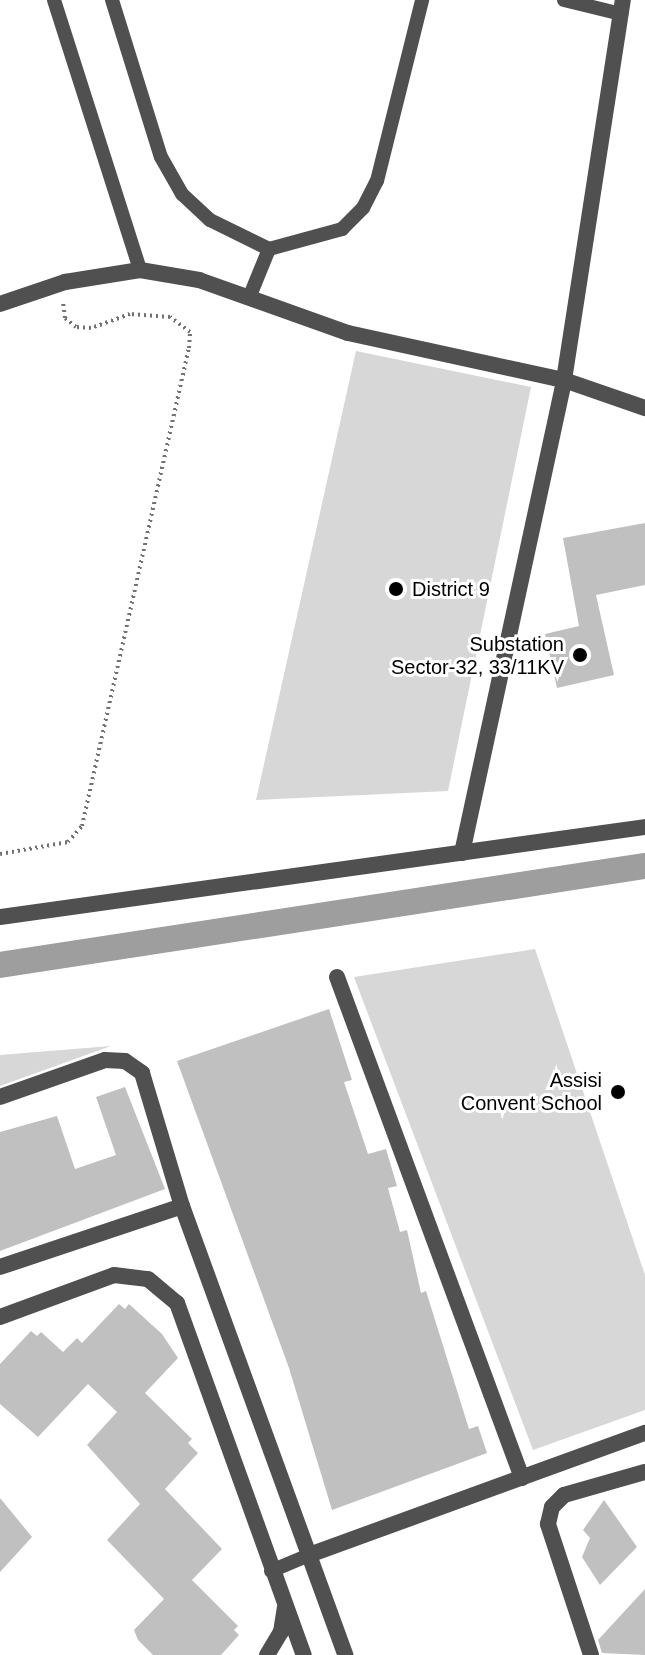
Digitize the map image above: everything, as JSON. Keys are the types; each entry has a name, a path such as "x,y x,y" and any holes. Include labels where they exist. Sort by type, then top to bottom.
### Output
{"street":[{"path":"462,853 564,380 622,7"},
{"path":"0,304 65,282 140,270 249,298 362,336 564,380 645,408"},
{"path":"0,917 645,827"},
{"path":"337,977 522,1478"},
{"path":"0,1097 105,1060 125,1061 142,1073 182,1206 345,1655"},
{"path":"0,1267 182,1206"},
{"path":"0,1317 114,1275 148,1279 177,1303 271,1571 304,1655"},
{"path":"309,1555 645,1433"},
{"path":"591,1655 548,1524 552,1507 564,1495 645,1472"},
{"path":"267,1655 281,1632 285,1606"}],"lane":[{"path":"54,0 140,270"},
{"path":"112,0 161,157 182,194 210,220 269,249 342,229 363,208 377,181 422,0"},
{"path":"564,0 622,7"},
{"path":"249,298 269,249"},
{"path":"271,1571 309,1555"}],"path":[{"path":"0,854 68,842 82,826 189,348 190,332 181,322 149,312 76,327 62,307 65,282"}],"shaded area":[{"name":"District 9","path":"356,351 531,387 448,791 256,800"},
{"path":"535,949 645,1275 645,1410 533,1450 354,977"},
{"path":"111,1046 0,1086 0,1055"}],"building":[{"path":"645,523 645,585 596,595 614,675 557,688 545,634 579,626 563,538"},
{"path":"329,1009 352,1080 344,1082 368,1154 386,1149 397,1186 388,1188 400,1232 407,1230 421,1293 426,1291 469,1429 478,1426 487,1453 332,1510 289,1368 177,1061"},
{"path":"125,1087 165,1189 0,1251 0,1132 57,1116 75,1169 116,1155 96,1097"},
{"path":"119,1304 125,1309 129,1304 162,1334 178,1358 145,1393 192,1439 188,1443 198,1453 165,1489 222,1549 192,1580 238,1626 234,1630 239,1635 221,1655 153,1655 138,1640 134,1630 164,1599 107,1540 140,1504 87,1445 117,1412 88,1384 38,1437 0,1404 0,1364 31,1331 37,1336 41,1332 63,1352 77,1338 82,1343"},
{"path":"0,1498 32,1537 0,1572"},
{"path":"604,1500 637,1547 600,1585 582,1557 590,1538 583,1530"},
{"path":"645,1589 645,1655 602,1653 598,1640"}],"waterway":[{"path":"0,965 645,866"}],"place":[{"name":"District 9","path":"396,589"},
{"name":"Substation Sector-32, 33/11KV","path":"580,655"},
{"name":"Assisi Convent School","path":"618,1092"}]}
